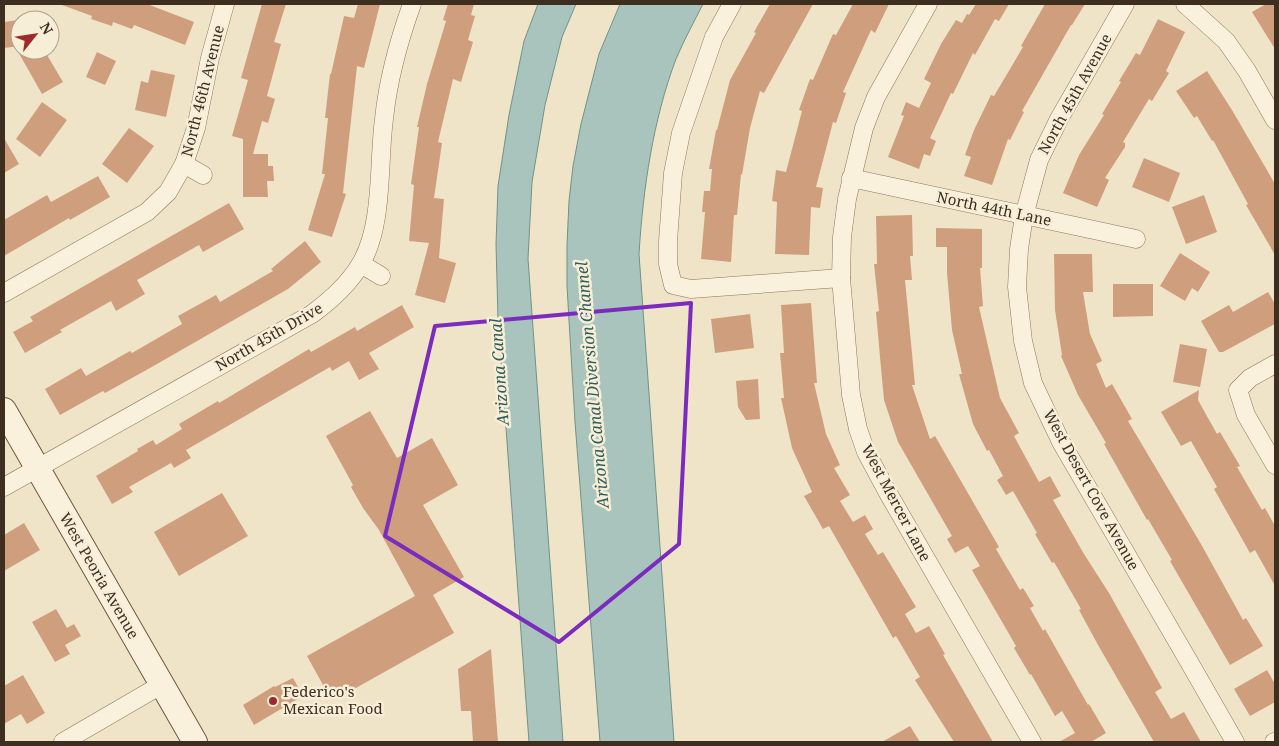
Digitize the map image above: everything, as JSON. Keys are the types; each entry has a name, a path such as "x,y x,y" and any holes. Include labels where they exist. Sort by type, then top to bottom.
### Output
{"main road":[{"name":"West Peoria Avenue","path":"4,410 195,742"}],"street":[{"name":"North 46th Avenue","path":"4,292 147,212 168,192 184,164 196,128 210,58 225,4"},
{"name":"North 45th Drive","path":"37,468 312,314 331,300 347,283 361,264 372,237 376,220 384,118 392,72 412,4"},
{"path":"732,4 714,37 681,132 673,173 668,241 668,264 674,285 690,289 841,278"},
{"name":"West Mercer Lane","path":"928,4 876,97 864,128 851,178 842,237 841,278 851,395 858,429 866,452 892,502 1032,742"},
{"name":"North 45th Avenue","path":"1024,216 1039,160 1059,119 1125,4"},
{"path":"1185,4 1226,41 1247,71 1275,120"},
{"path":"184,164 203,175"},
{"name":"North 44th Lane","path":"851,178 1136,239"},
{"name":"West Desert Cove Avenue","path":"1024,216 1019,249 1017,287 1023,341 1033,383 1061,442 1234,742"},
{"path":"361,264 381,276"},
{"path":"1275,364 1250,378 1238,390 1246,414 1275,464"},
{"path":"4,487 37,468"},
{"path":"63,742 161,685"}],"highlighted area":[{"path":"691,303 679,544 559,642 385,536 435,326"}],"water":[{"path":"538,4 576,4 562,37 545,105 532,182 528,259 563,742 529,742 498,319 496,244 498,186 509,115 524,41"},
{"name":"Arizona Canal Diversion Channel","path":"620,4 703,4 676,59 661,106 646,180 639,254 674,742 600,742 575,422 567,286 569,201 581,124 599,54"}],"building":[{"path":"62,4 147,4 194,22 185,45 134,25 132,29 113,22 112,26 91,19 92,16"},
{"path":"262,4 286,4 274,42 281,44 267,96 275,99 268,123 262,121 253,154 268,154 268,166 273,166 274,181 267,181 268,197 243,197 243,139 232,136 248,80 241,78"},
{"path":"358,4 380,4 364,68 357,66 343,193 346,194 332,237 308,230 325,174 322,174 328,118 325,118 330,74 344,16 354,18"},
{"path":"448,4 474,4 471,15 475,16 468,40 473,42 461,82 453,79 438,142 442,143 434,198 444,199 439,258 456,263 445,303 415,295 429,243 409,241 414,185 411,184 419,127 417,127 427,84 446,21 443,20"},
{"path":"770,4 813,4 764,93 760,91 741,174 737,215 734,215 731,262 701,259 705,212 702,212 704,191 710,191 712,169 709,169 716,130 730,80"},
{"path":"853,4 889,4 875,33 871,30 843,92 846,93 836,123 833,122 816,187 823,188 820,208 811,207 809,255 775,254 777,202 772,201 776,170 786,172 802,111 799,110 810,79 813,80 833,34 836,35"},
{"path":"976,4 1009,4 999,21 995,19 975,55 973,53 953,94 951,93 930,138 936,141 930,156 924,154 919,169 888,157 904,116 901,115 906,102 919,108 931,83 924,79 941,44 956,20 962,23"},
{"path":"1045,4 1085,4 1022,111 1024,112 1010,140 1008,139 992,185 964,176 971,157 965,155 974,130 991,95 994,96 1023,47 1021,46"},
{"path":"1266,4 1275,4 1275,49 1252,12"},
{"path":"1158,19 1185,32 1166,71 1169,73 1152,101 1149,99 1123,142 1125,147 1105,178 1109,180 1097,207 1063,193 1079,155 1104,115 1102,114 1121,82 1119,81 1136,53 1140,55"},
{"path":"10,21 10,47 4,48 4,22"},
{"path":"97,52 116,61 105,85 86,77"},
{"path":"23,60 50,60 63,82 42,94"},
{"path":"151,70 175,75 166,117 135,110 141,81 148,83"},
{"path":"1207,71 1275,184 1275,255 1246,205 1248,204 1213,140 1197,116 1194,118 1176,91"},
{"path":"42,102 67,120 40,157 16,139"},
{"path":"129,128 154,146 127,183 102,164"},
{"path":"4,138 19,164 4,173"},
{"path":"1144,158 1180,173 1169,202 1132,187"},
{"path":"98,176 110,197 70,220 69,218 4,256 4,220 47,195 51,202"},
{"path":"1204,195 1217,232 1186,244 1172,207"},
{"path":"229,203 244,229 203,252 199,245 137,280 145,294 116,311 111,301 60,330 62,332 25,353 13,332 33,321 30,317"},
{"path":"912,215 913,256 910,256 912,280 905,280 915,385 912,385 930,439 935,436 999,547 996,549 1020,590 1023,588 1034,606 1030,608 1043,631 1045,629 1106,733 1091,742 1059,742 1075,733 1062,711 1055,716 1014,648 1016,646 972,570 980,566 968,546 955,553 947,539 952,536 898,442 884,400 876,312 879,311 874,264 877,264 876,216"},
{"path":"936,228 982,229 982,268 980,268 983,306 979,307 1000,398 1019,433 1014,436 1039,482 1050,476 1061,496 1053,500 1109,593 1162,688 1155,692 1171,719 1184,712 1201,742 1154,742 1098,645 1079,610 1081,609 1054,562 1052,563 1035,534 1037,533 1013,491 1006,495 997,480 1003,476 973,424 959,374 962,374 952,330 947,273 947,247 936,247"},
{"path":"305,241 321,262 288,289 105,393 103,391 60,415 45,389 81,368 86,376 130,351 132,353 182,324 178,316 216,295 220,302 273,271 271,269"},
{"path":"1180,253 1210,272 1198,292 1192,288 1185,301 1160,286"},
{"path":"1054,254 1092,254 1093,292 1083,292 1090,334 1102,361 1096,364 1106,388 1112,384 1132,419 1128,421 1201,544 1243,620 1246,618 1263,646 1230,665 1170,561 1172,560 1104,444 1106,443 1078,395 1061,356 1055,310"},
{"path":"1113,284 1153,284 1153,316 1113,317"},
{"path":"1268,292 1275,304 1275,324 1223,352 1219,352 1201,321 1229,305 1233,312"},
{"path":"811,303 817,383 814,383 826,434 840,465 834,468 850,495 840,501 853,522 865,515 873,529 865,534 878,555 883,552 916,607 905,614 916,633 929,626 945,654 943,655 993,742 954,742 915,680 920,677 896,636 893,638 829,526 823,529 804,496 812,492 792,448 781,398 784,398 780,353 784,353 781,305"},
{"path":"402,305 414,327 369,353 379,369 359,380 349,361 332,371 330,367 186,450 191,458 174,468 171,463 129,487 133,492 112,504 96,476 153,440 156,445 182,429 179,424 218,401 219,403 309,349 311,352 355,327 357,331"},
{"path":"750,314 754,348 715,353 711,319"},
{"path":"1180,344 1207,349 1200,387 1173,382"},
{"path":"758,379 760,419 746,420 738,407 736,381"},
{"path":"1199,390 1198,400 1217,434 1220,432 1240,466 1237,467 1262,510 1265,508 1275,526 1275,586 1255,550 1250,553 1214,489 1217,487 1191,441 1181,446 1161,412"},
{"path":"370,411 397,458 432,438 458,485 423,505 464,577 433,595 454,633 338,698 334,691 328,694 307,656 415,596 379,530 351,487 353,485 326,436"},
{"path":"222,493 248,536 179,576 154,532"},
{"path":"24,523 40,550 4,571 4,535"},
{"path":"56,609 67,628 74,624 81,636 65,645 70,654 55,662 32,622"},
{"path":"491,649 498,742 473,742 471,711 461,711 458,669"},
{"path":"1267,670 1275,684 1275,702 1250,716 1234,689"},
{"path":"23,675 45,713 27,724 21,714 4,724 4,686"},
{"name":"Federico's Mexican Food","path":"293,678 303,696 254,725 243,705 274,686"},
{"path":"910,726 920,742 882,742"}],"place":[{"name":"Federico's Mexican Food","path":"273,701"}],"water label":[{"name":"Arizona Canal","path":"499,372"}]}
